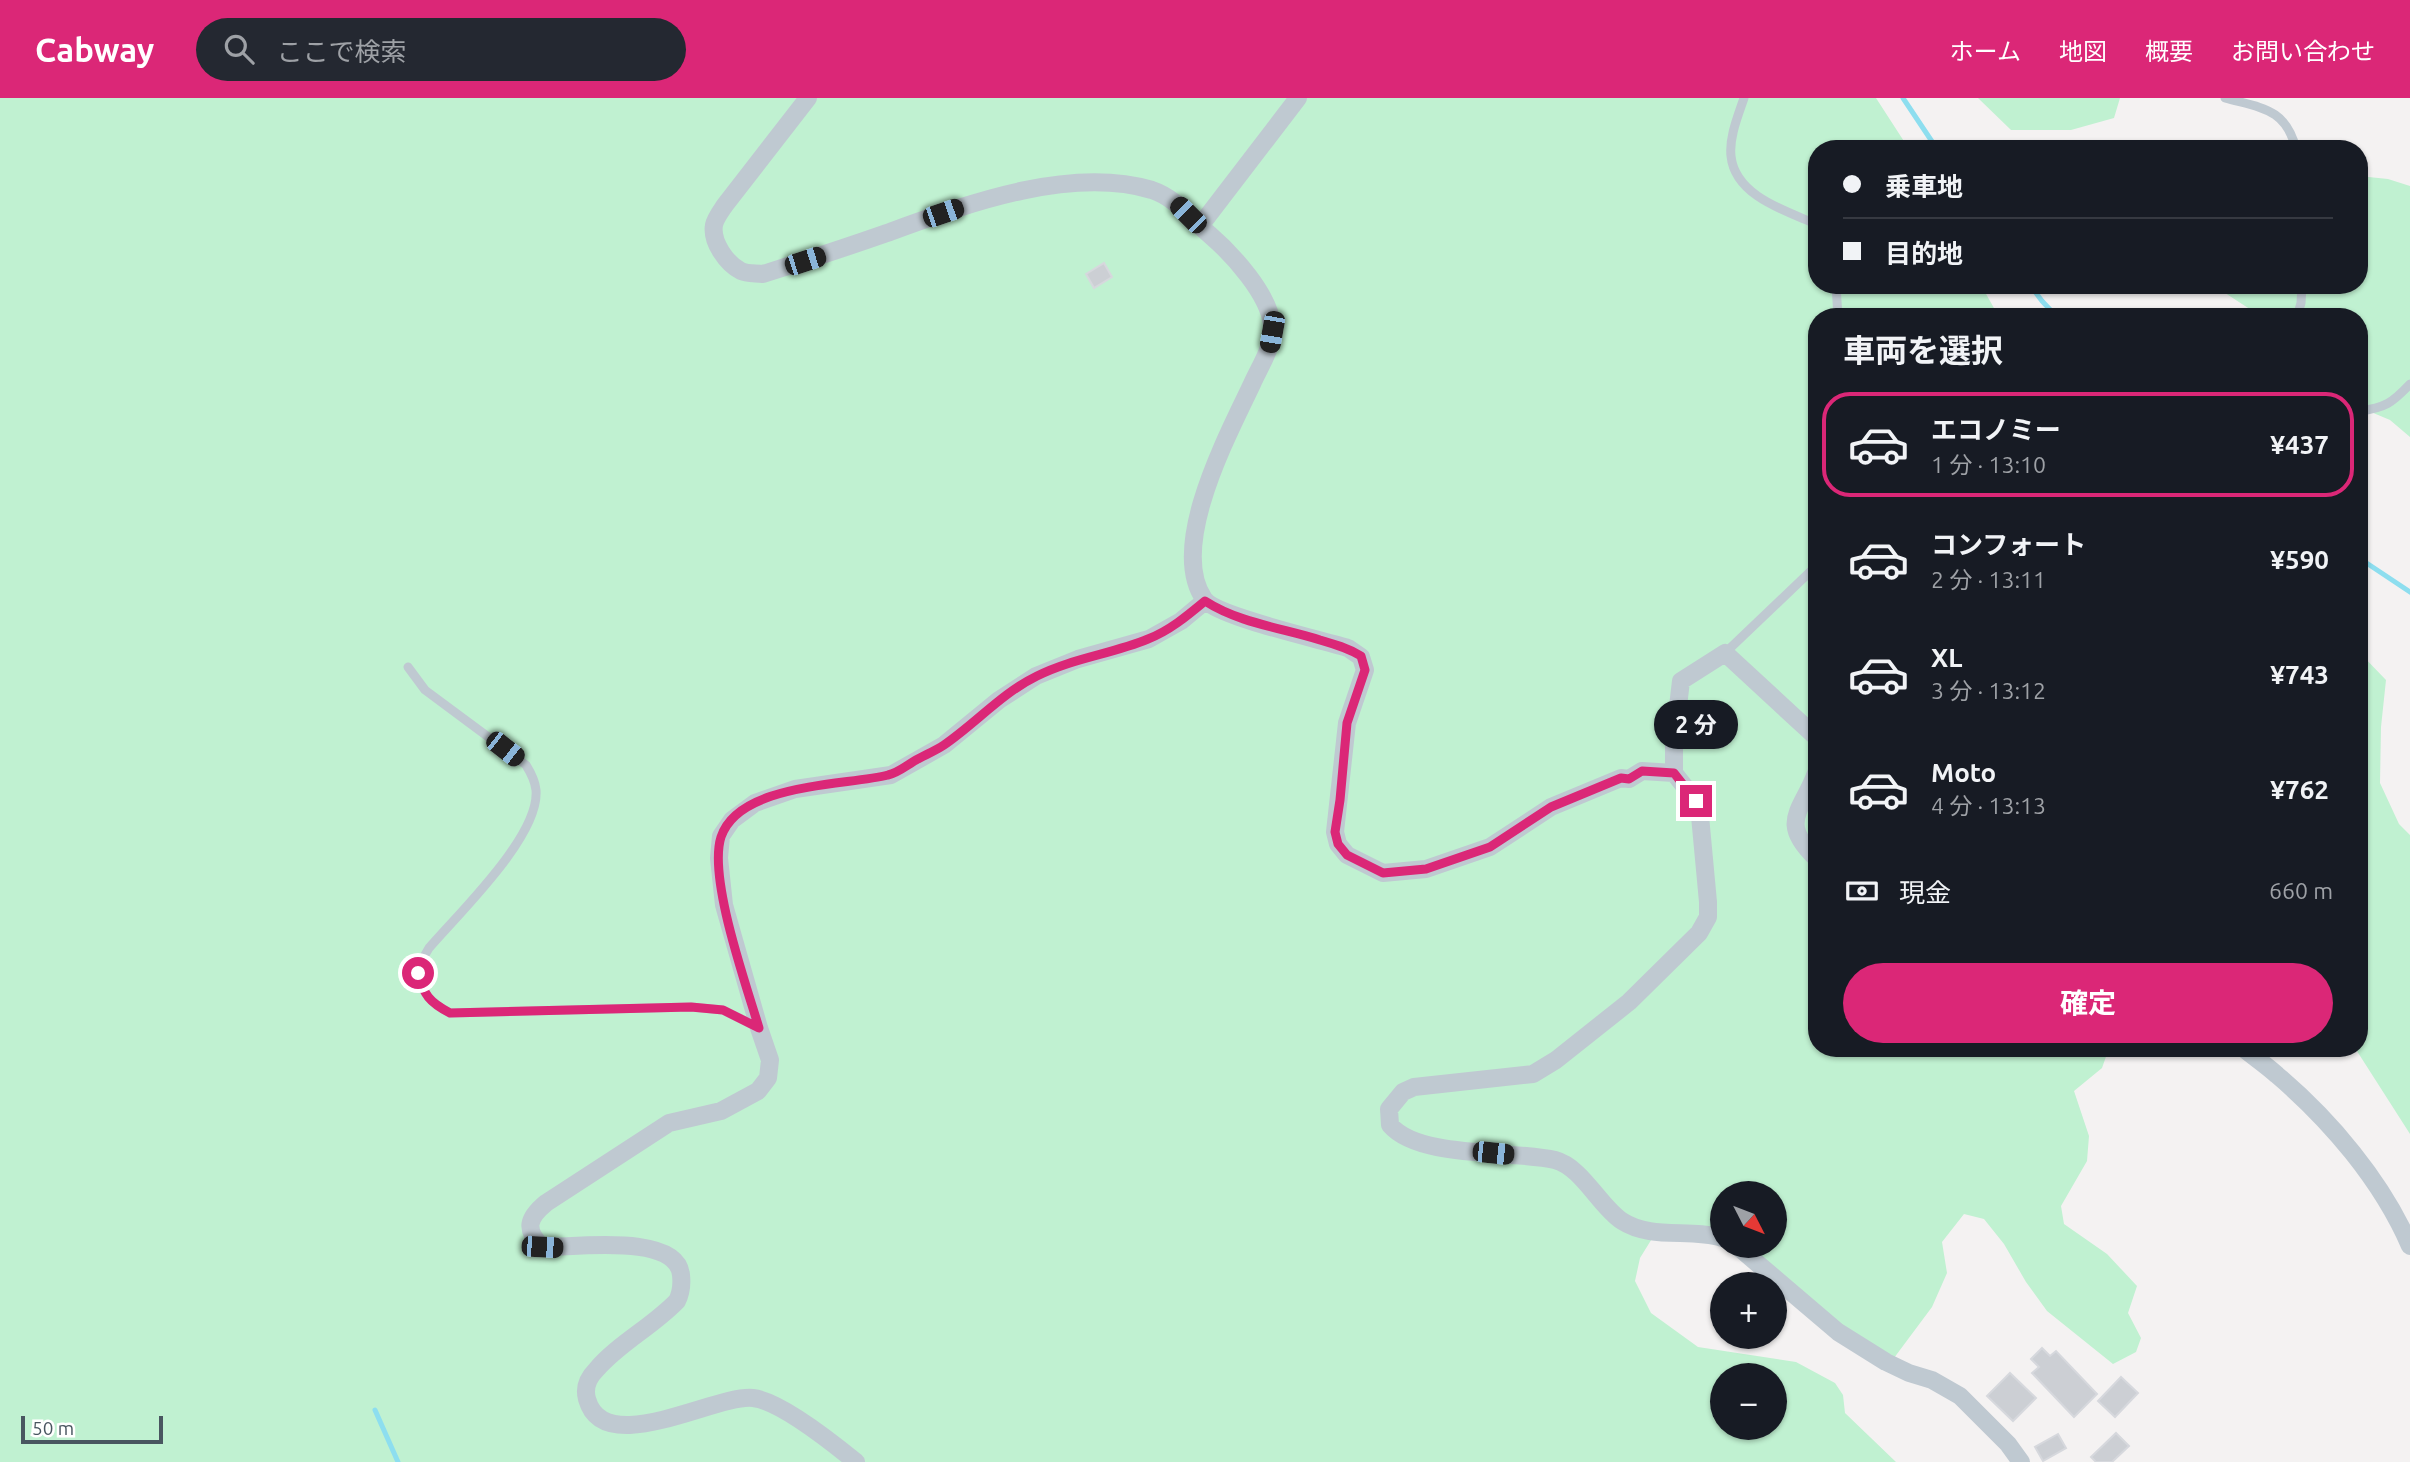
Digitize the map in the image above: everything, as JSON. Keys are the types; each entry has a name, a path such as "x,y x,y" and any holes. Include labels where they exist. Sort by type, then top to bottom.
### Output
{"street":[{"path":"808,98 724,205 714,225 715,240 719,248 731,263 743,272 763,274 966,205 1037,188 1119,184 1153,191 1177,203 1227,249 1255,286 1272,323 1269,350 1215,462 1200,508 1193,558 1196,585 1205,601 1227,613 1336,645 1361,656 1365,670 1347,723 1335,832 1338,844 1347,855 1383,873 1426,869 1490,847 1551,807 1621,778 1629,779 1642,771 1674,773"},
{"path":"1200,226 1298,98"},
{"path":"856,1462 788,1414 754,1398 734,1398 669,1420 624,1425 596,1415 589,1405 585,1391 589,1379 595,1370 623,1345 677,1301 681,1293 681,1271 678,1263 668,1255 653,1249 621,1244 542,1247 530,1228 534,1213 644,1138 669,1124 721,1111 758,1091 768,1078 770,1060 724,905 719,858 721,836 732,820 755,803 795,789 891,775 944,745 999,700 1036,676 1078,659 1149,639 1181,621 1205,601"},
{"path":"1710,1237 1638,1228 1622,1221 1580,1177 1559,1161 1441,1148 1416,1142 1396,1132 1390,1125 1389,1109 1403,1092 1414,1087 1534,1074 1556,1060 1629,1002 1699,933 1708,917 1700,816 1696,801 1674,773 1674,740 1681,681 1725,653 1808,730"},
{"path":"1808,790 1797,814 1795,828 1808,850"},
{"path":"2254,1057 2277,1075 2340,1136 2375,1184 2410,1246"},
{"path":"1751,1258 1838,1332 1886,1362 1932,1380 1960,1396 2008,1444 2021,1462"}],"lane":[{"path":"1744,98 1733,131 1731,157 1738,175 1752,191 1769,204 1808,221"},
{"path":"2225,98 2272,111 2291,130 2294,140"},
{"path":"2368,410 2381,408 2410,384"},
{"path":"1725,653 1808,574"},
{"path":"408,667 425,690 526,765 533,777 536,792 533,813 513,851 422,959 418,973 420,981 434,1005 450,1013 702,1008 723,1010 759,1028"}],"green space":[{"path":"0,98 1876,98 1903,140 1808,140 1808,294 1986,294 1994,308 1808,308 1808,1057 2106,1057 2102,1068 2074,1091 2089,1136 2087,1161 2061,1206 2064,1224 2107,1254 2137,1286 2128,1313 2141,1338 2136,1352 2113,1364 2047,1311 2004,1244 1984,1219 1964,1214 1942,1242 1947,1273 1932,1307 1894,1358 1845,1330 1787,1279 1787,1272 1779,1272 1764,1258 1787,1258 1787,1181 1710,1181 1710,1230 1661,1224 1640,1258 1635,1281 1651,1313 1698,1347 1796,1362 1835,1383 1843,1395 1845,1413 1896,1462 865,1462 853,1451 846,1462 0,1462"},
{"path":"1978,98 2120,98 2114,118 2071,130 2011,130"},
{"path":"2368,177 2388,179 2410,186 2410,437 2390,420 2368,411 2368,308 2248,308 2227,294 2368,294"},
{"path":"2368,661 2386,680 2381,727 2380,783 2399,824 2410,835 2410,1134 2361,1057 2368,1057"}],"building":[{"path":"1104,263 1112,277 1094,288 1086,274"},
{"path":"2042,1348 2050,1356 2056,1351 2097,1394 2074,1417 2032,1373 2039,1367 2031,1359"},
{"path":"2010,1373 2036,1398 2013,1421 1987,1396"},
{"path":"2121,1377 2138,1393 2115,1417 2098,1401"},
{"path":"2116,1433 2129,1446 2112,1462 2096,1462 2091,1457"},
{"path":"2058,1434 2066,1448 2043,1461 2035,1447"}],"waterway":[{"path":"1903,98 1931,140"},
{"path":"2037,294 2049,308"},
{"path":"2368,564 2410,592"},
{"path":"375,1410 398,1462"}],"route":[{"path":"418,973 423,990 434,1005 450,1013 691,1007 723,1010 759,1028 724,905 719,858 721,836 732,820 755,803 795,789 891,775 944,745 999,700 1036,676 1078,659 1149,639 1181,621 1205,601 1227,613 1348,648 1361,656 1365,670 1347,723 1335,832 1338,844 1347,855 1383,873 1426,869 1490,847 1551,807 1621,778 1629,779 1642,771 1674,773 1696,801"}]}
